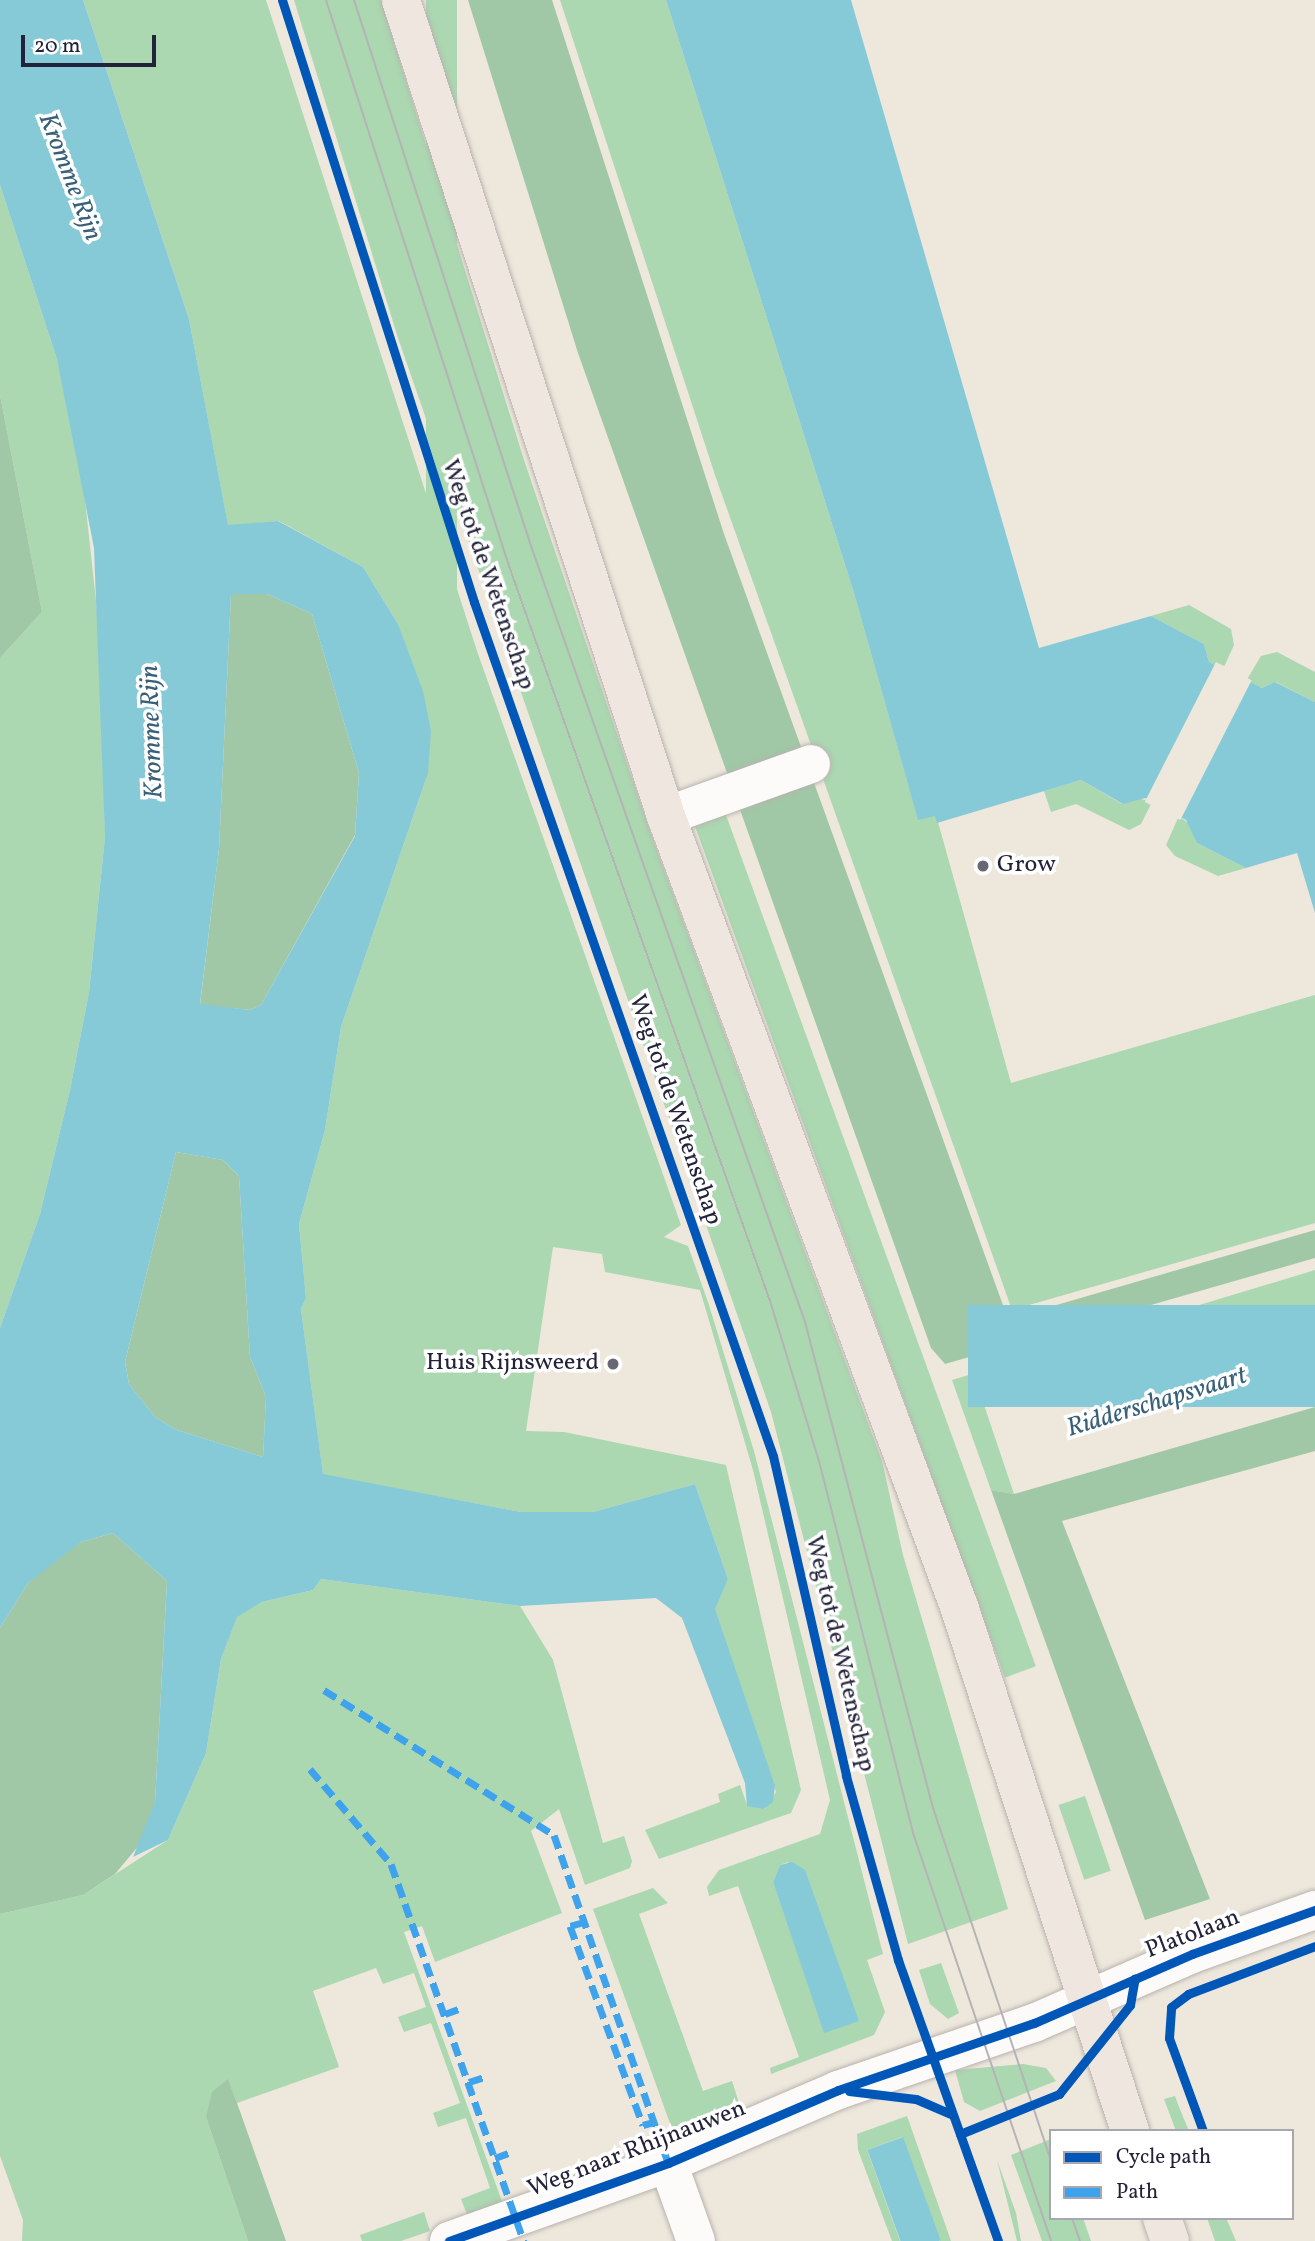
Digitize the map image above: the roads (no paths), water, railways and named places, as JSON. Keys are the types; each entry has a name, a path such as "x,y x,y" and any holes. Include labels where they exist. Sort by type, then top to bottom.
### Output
{"main road":[{"path":"401,0 666,816 960,1609 1129,2129"},
{"path":"1162,2220 1170,2241"}],"street":[{"path":"666,816 811,764"},
{"name":"Platolaan","path":"1087,2000 1315,1910"},
{"name":"Weg naar Rhijnauwen","path":"449,2241 668,2163 838,2090 1087,2000"},
{"path":"668,2163 696,2241"}],"water":[{"name":"Kromme Rijn","path":"0,0 83,0 189,319 228,525 278,521 363,567 398,624 423,691 431,731 428,773 341,1027 325,1130 299,1224 306,1298 301,1309 323,1474 521,1512 593,1512 695,1484 728,1579 715,1609 775,1786 773,1802 764,1809 747,1806 745,1783 682,1618 656,1598 520,1606 321,1579 313,1590 262,1602 237,1617 221,1659 206,1753 168,1840 133,1857 155,1802 167,1581 113,1533 81,1542 28,1583 0,1628 0,1328 40,1214 70,1090 89,992 105,837 94,548 57,359 0,185","holes":["231,594 267,594 312,614 359,773 355,836 261,1005 250,1010 200,1004 219,849","176,1152 223,1160 239,1176 250,1357 266,1397 263,1457 177,1430 155,1417 129,1384 125,1362"]},
{"path":"666,0 851,0 1039,648 1151,616 1204,644 1209,662 1262,688 1275,682 1315,702 1315,913 1297,853 1246,868 1197,843 1186,820 1145,798 1123,804 1081,780 937,823 935,816 918,820 854,593"},
{"name":"Ridderschapsvaart","path":"968,1305 1315,1305 1315,1407 968,1407"},
{"path":"792,1862 805,1870 859,2021 824,2033 773,1882 780,1865"},
{"path":"903,2137 941,2240 900,2241 867,2150"}],"tram line":[{"path":"326,0 509,566 770,1301 820,1465 913,1833 1051,2241"},
{"path":"354,0 531,546 805,1322 933,1808 1049,2154"},
{"path":"1073,2220 1080,2241"}],"place":[{"name":"Grow","path":"983,866"},
{"name":"Huis Rijnsweerd","path":"613,1364"}]}
